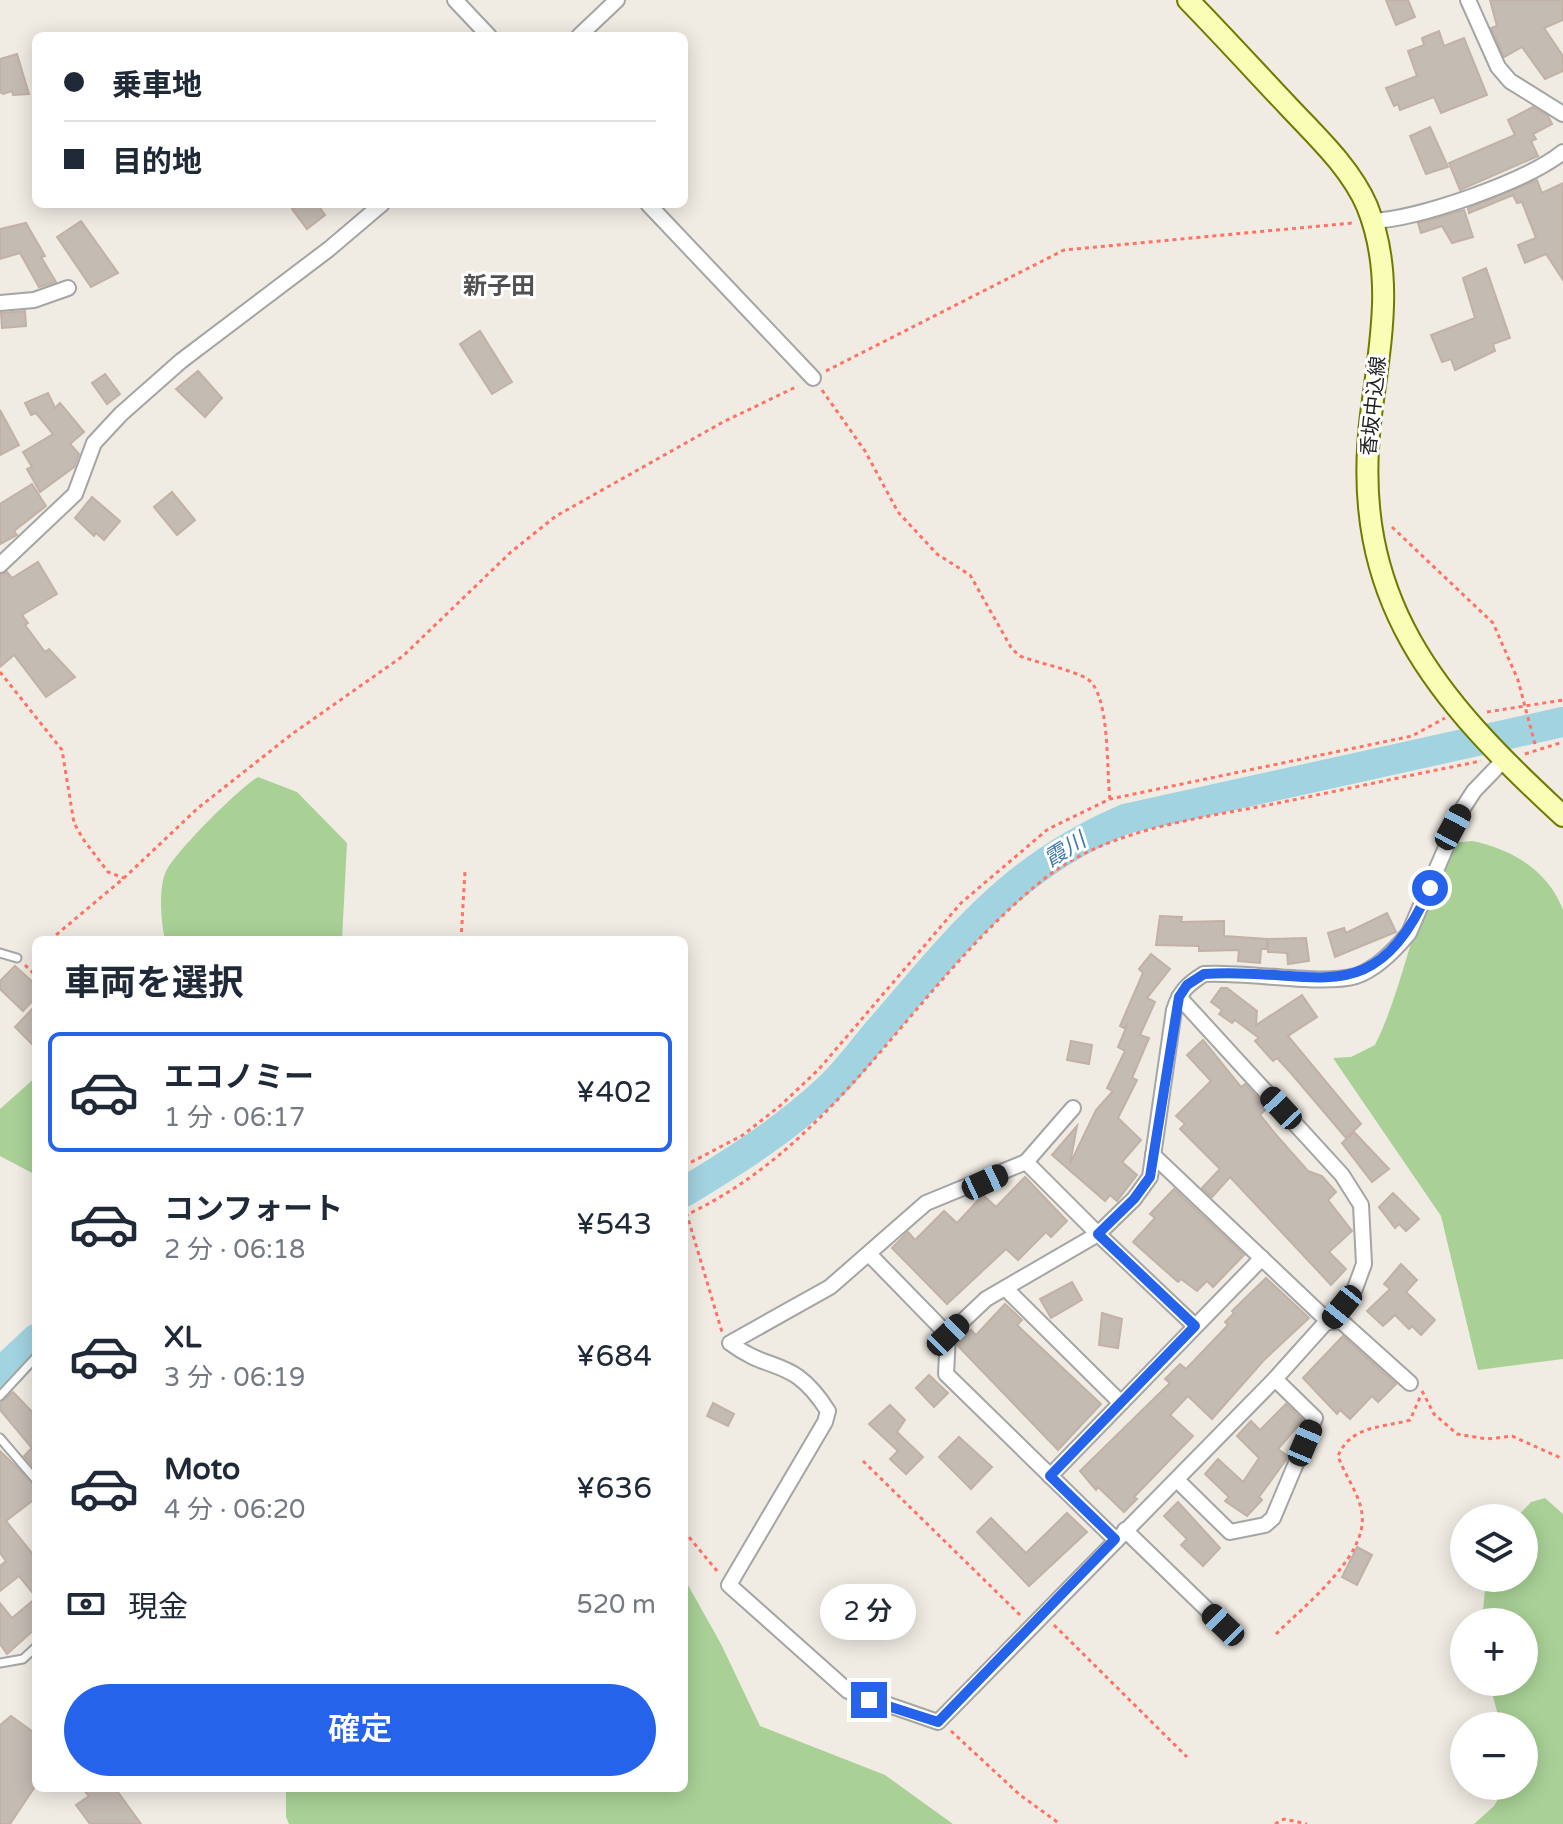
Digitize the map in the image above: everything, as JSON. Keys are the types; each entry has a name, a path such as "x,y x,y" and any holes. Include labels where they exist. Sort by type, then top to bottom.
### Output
{"main road":[{"name":"香坂中込線","path":"1188,0 1327,147 1356,186 1372,221 1384,268 1385,290 1367,448 1370,512 1383,579 1399,621 1425,669 1462,717 1563,816"}],"street":[{"path":"455,0 485,32"},
{"path":"583,32 617,0"},
{"path":"1468,0 1498,67 1510,81 1563,114"},
{"path":"1372,221 1392,220 1501,184 1551,161 1563,152"},
{"path":"0,565 75,494 94,443 121,414 181,361 329,249 377,208"},
{"path":"652,208 813,378"},
{"path":"0,303 34,300 68,288"},
{"path":"1223,1625 1050,1476 946,1374 948,1335 986,1299 1098,1234 1134,1199 1150,1177 1179,997 1187,985 1204,974 1338,979 1369,970 1396,949 1409,933 1463,808 1502,759"},
{"path":"730,1343 800,1375 811,1385 828,1411 825,1422 729,1585 848,1691 938,1722 1329,1322 1354,1291 1364,1264 1361,1205 1342,1175 1179,997"},
{"path":"730,1343 818,1295 926,1203 1026,1162 1073,1108"},
{"path":"1153,1155 1329,1322 1341,1321 1416,1387"},
{"path":"1026,1162 1195,1326"},
{"path":"869,1254 948,1335"},
{"path":"1050,1476 1262,1258"},
{"path":"1006,1289 1121,1403"},
{"path":"1177,1480 1230,1532 1265,1525 1273,1518 1315,1418 1275,1379"}],"lane":[{"path":"0,953 17,958"},
{"path":"0,1396 32,1361"},
{"path":"0,1438 32,1475"},
{"path":"0,1663 23,1659 32,1651"}],"path":[{"path":"55,936 221,790 292,734 403,656 511,552 556,516 723,422 1064,250 1372,221"},
{"path":"813,378 844,417 898,512 937,554 970,575 1012,649 1020,656 1084,677 1095,685 1101,698 1110,799"},
{"path":"1370,512 1386,521 1493,623 1526,706 1536,748"},
{"path":"0,672 62,750 74,823 83,839 108,872 124,878"},
{"path":"688,1164 743,1135 819,1069 961,903 1048,829 1110,799 1412,736 1478,713 1563,700"},
{"path":"688,1214 746,1179 799,1139 860,1079 940,978 1047,877 1105,845 1163,826 1502,759 1563,742"},
{"path":"461,936 465,871"},
{"path":"688,1222 721,1331 730,1343"},
{"path":"1416,1387 1434,1414 1457,1434 1487,1439 1512,1436 1563,1459"},
{"path":"1276,1634 1352,1553 1362,1514 1338,1456 1343,1443 1362,1430 1410,1420 1416,1387"},
{"path":"863,1461 1031,1626"},
{"path":"688,1536 729,1585"},
{"path":"1043,1613 1187,1757"},
{"path":"938,1722 969,1745 1020,1795 1060,1824"},
{"path":"1275,1824 1284,1819 1307,1824"}],"green space":[{"path":"258,777 297,792 347,843 342,936 164,936 161,896 166,871 182,849 236,794"},
{"path":"1472,841 1515,856 1539,873 1557,896 1563,910 1563,1359 1478,1370 1441,1216 1333,1058 1351,1057 1375,1045 1438,867 1451,843"},
{"path":"32,1081 32,1173 0,1156 0,1109"},
{"path":"1545,1498 1563,1514 1563,1824 1474,1824 1498,1800 1538,1800 1538,1712 1497,1712 1493,1696 1538,1696 1538,1608 1483,1608 1485,1592 1538,1592 1538,1504 1529,1504"},
{"path":"688,1585 721,1644 760,1726 885,1775 953,1824 289,1824 286,1792 688,1792"}],"building":[{"path":"1386,0 1408,0 1415,17 1396,25"},
{"path":"1490,0 1563,0 1563,20 1544,28 1563,56 1563,71 1545,79 1522,47 1504,57 1491,28 1497,26"},
{"path":"1439,31 1444,46 1464,38 1487,95 1441,113 1434,97 1400,110 1398,104 1394,106 1386,88 1417,76 1408,51 1424,45 1422,38"},
{"path":"17,54 29,94 13,95 12,91 3,94 0,92 0,59"},
{"path":"1533,107 1548,116 1552,124 1533,134 1536,139 1531,141 1538,156 1460,190 1449,163 1515,135 1508,120"},
{"path":"1430,127 1448,167 1426,174 1410,136"},
{"path":"1537,180 1542,193 1563,183 1563,280 1546,254 1525,263 1518,245 1536,238 1522,202 1517,203 1513,195 1469,213 1468,208"},
{"path":"320,208 325,215 307,229 292,209"},
{"path":"1464,210 1473,237 1452,243 1442,226 1421,233 1418,223"},
{"path":"81,221 118,273 91,287 57,237"},
{"path":"26,223 56,282 39,287 20,253 0,259 0,229"},
{"path":"1486,268 1510,338 1493,344 1495,351 1455,370 1451,359 1442,362 1431,335 1475,318 1463,278"},
{"path":"25,311 26,326 2,328 1,313"},
{"path":"480,331 512,382 492,394 460,344"},
{"path":"198,371 222,398 205,417 176,389"},
{"path":"105,374 120,394 107,404 92,383"},
{"path":"48,393 55,408 60,403 84,432 70,444 79,454 74,467 40,492 27,469 32,467 23,452 53,434 36,413 31,415 25,403"},
{"path":"0,410 19,445 0,455"},
{"path":"32,484 46,506 14,531 17,535 0,544 0,504"},
{"path":"172,492 195,520 177,535 154,507"},
{"path":"92,497 120,521 104,540 96,533 94,536 75,518"},
{"path":"38,562 57,594 22,615 28,623 25,625 45,652 49,649 75,677 46,697 14,655 0,667 0,575 7,572 12,578"},
{"path":"1387,913 1396,932 1335,957 1328,933 1344,928 1346,933"},
{"path":"1160,916 1182,917 1181,922 1224,921 1224,936 1267,939 1267,949 1261,949 1260,963 1238,961 1239,950 1199,951 1199,946 1156,945"},
{"path":"1306,938 1309,961 1288,964 1287,953 1268,952 1268,939"},
{"path":"1151,954 1170,969 1147,998 1155,1002 1140,1035 1149,1038 1132,1078 1137,1080 1118,1118 1141,1140 1122,1162 1137,1175 1117,1201 1110,1195 1105,1201 1052,1155 1077,1126 1070,1164 1096,1110 1113,1091 1107,1088 1125,1051 1118,1047 1128,1023 1124,1028 1120,1026 1143,973 1139,969"},
{"path":"15,966 32,981 32,1001 23,1011 0,989 0,981"},
{"path":"1221,988 1227,988 1257,1011 1256,1025 1302,995 1317,1017 1288,1036 1361,1124 1346,1138 1277,1058 1273,1061 1255,1041 1259,1038 1235,1020 1232,1023 1219,1014 1222,1010 1211,1002"},
{"path":"32,1009 32,1044 15,1027"},
{"path":"1203,1040 1241,1087 1245,1084 1267,1108 1260,1115 1278,1137 1308,1171 1322,1176 1336,1192 1328,1200 1352,1231 1329,1252 1346,1269 1331,1285 1230,1177 1212,1197 1202,1188 1220,1169 1180,1129 1185,1124 1176,1116 1211,1081 1187,1055"},
{"path":"1071,1041 1092,1045 1089,1064 1067,1060"},
{"path":"1354,1132 1389,1169 1372,1182 1342,1143"},
{"path":"1025,1177 1067,1221 1051,1237 1046,1232 1018,1260 1006,1249 947,1304 892,1248 908,1232 915,1240 944,1211 957,1223 983,1195 996,1207"},
{"path":"1174,1189 1244,1255 1213,1287 1207,1281 1197,1291 1181,1279 1178,1282 1133,1242 1155,1218 1150,1214"},
{"path":"1393,1193 1419,1219 1406,1231 1399,1224 1395,1228 1379,1207"},
{"path":"1401,1264 1417,1280 1406,1292 1435,1320 1421,1335 1412,1326 1409,1329 1395,1315 1383,1326 1367,1311 1390,1289 1384,1284"},
{"path":"1266,1278 1309,1318 1264,1360 1212,1419 1188,1396 1170,1415 1193,1436 1134,1497 1137,1499 1124,1512 1098,1487 1096,1490 1080,1471 1170,1383 1165,1379 1180,1364 1186,1369 1228,1325 1225,1322 1234,1313 1232,1311"},
{"path":"1072,1282 1082,1300 1051,1318 1040,1299"},
{"path":"1005,1304 1022,1320 1017,1325 1101,1404 1058,1450 957,1345 971,1330 976,1335"},
{"path":"1102,1313 1122,1319 1118,1348 1099,1345"},
{"path":"1343,1336 1396,1384 1378,1402 1372,1396 1350,1419 1340,1410 1337,1414 1303,1378"},
{"path":"929,1375 948,1393 934,1407 916,1388"},
{"path":"13,1392 32,1412 32,1448 0,1410 0,1403"},
{"path":"713,1403 734,1414 728,1426 707,1416"},
{"path":"1286,1404 1303,1420 1278,1449 1288,1456 1259,1497 1262,1500 1247,1516 1225,1501 1229,1497 1205,1474 1218,1459 1243,1482 1259,1458 1237,1436 1251,1421 1260,1430"},
{"path":"890,1405 905,1420 897,1432 923,1457 906,1474 890,1459 898,1451 869,1424"},
{"path":"959,1437 992,1467 971,1489 939,1457"},
{"path":"32,1448 32,1465 24,1456"},
{"path":"0,1451 32,1482 32,1501 6,1521 32,1553 32,1592 19,1576 0,1591 0,1566 6,1561 0,1553"},
{"path":"1178,1502 1220,1548 1203,1566 1181,1545 1187,1539 1164,1516"},
{"path":"1067,1513 1087,1532 1029,1586 977,1532 991,1518 1026,1553"},
{"path":"1357,1547 1372,1555 1357,1585 1342,1577"},
{"path":"32,1601 32,1632 7,1654 0,1644 0,1603 12,1618"},
{"path":"11,1716 32,1731 32,1791 10,1824 0,1824 0,1725"},
{"path":"86,1792 118,1792 141,1824 90,1824 76,1805 89,1796"}],"waterway":[{"name":"霞川","path":"688,1190 758,1145 827,1090 941,958 993,904 1021,880 1086,838 1125,819 1563,722"},
{"name":"霞川","path":"0,1373 32,1343"}],"district":[{"name":"新子田","path":"499,286"}],"route":[{"path":"869,1700 924,1715 938,1722 1115,1539 1050,1476 1195,1326 1098,1234 1134,1199 1150,1177 1174,1010 1187,985 1204,974 1228,972 1338,979 1354,976 1369,970 1396,949 1409,933 1430,888"}]}
